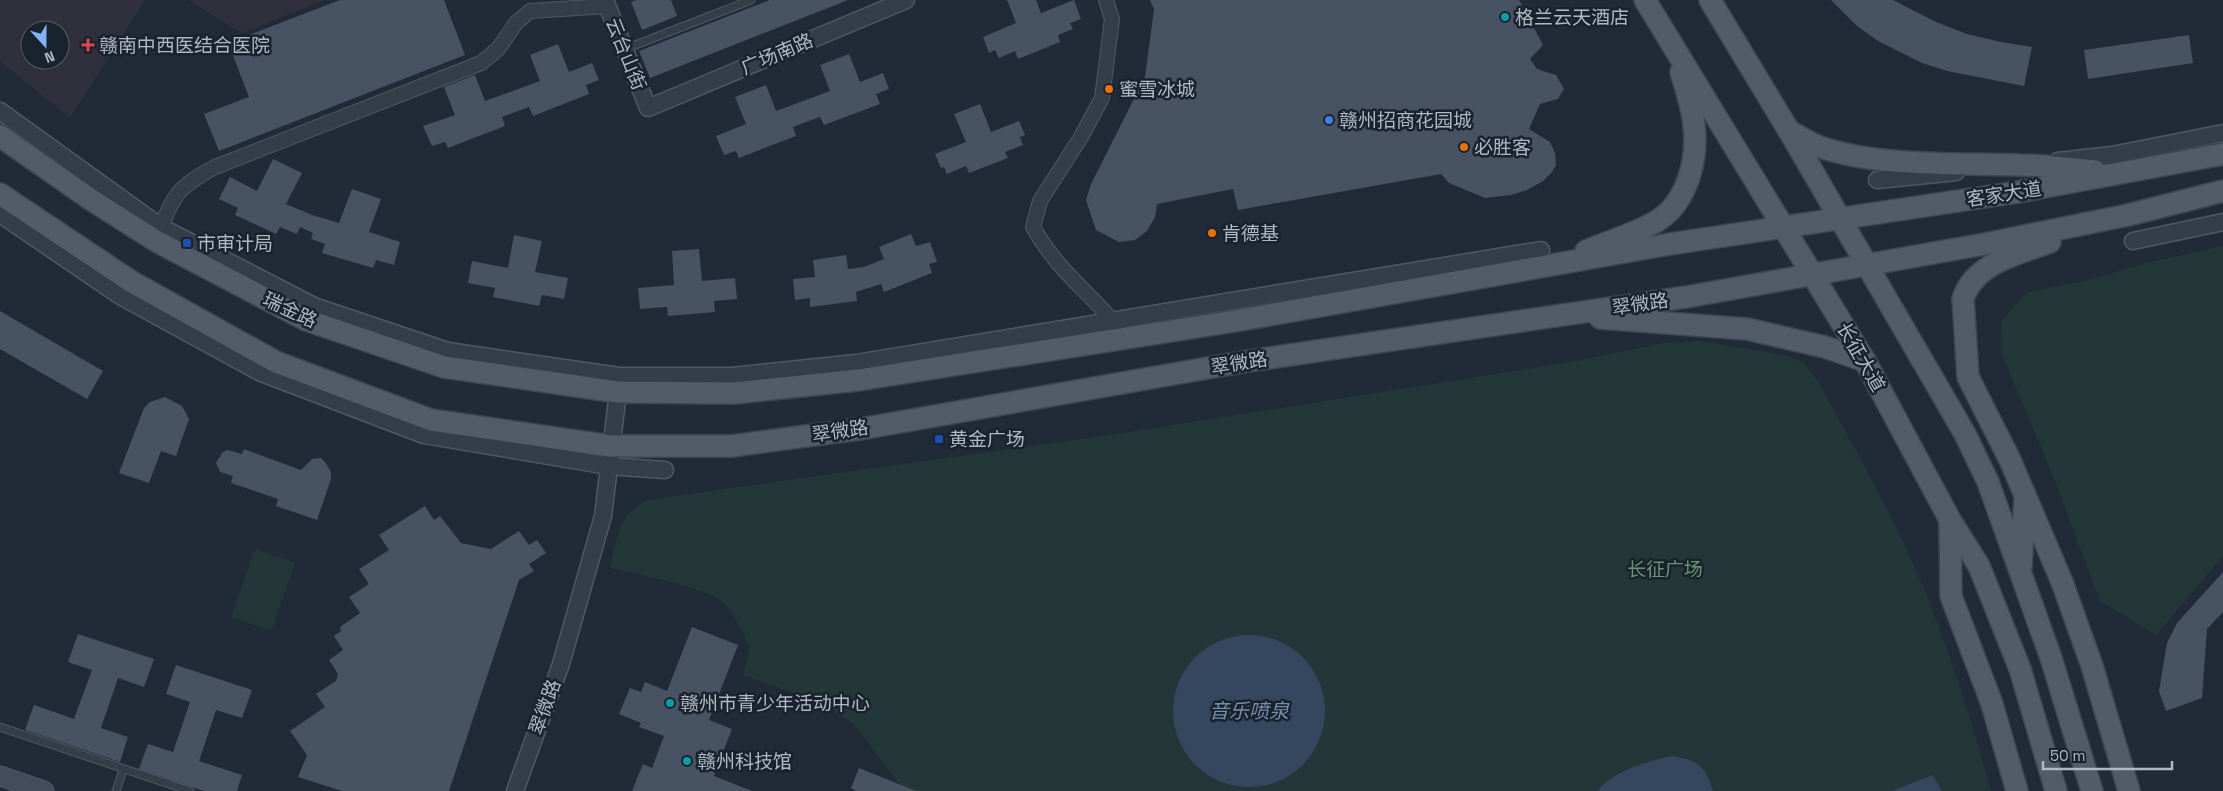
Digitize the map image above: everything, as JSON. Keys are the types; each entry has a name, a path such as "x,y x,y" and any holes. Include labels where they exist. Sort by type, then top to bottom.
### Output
{"main road":[{"name":"长征大道","path":"1645,0 1865,361 1950,520 1979,566 2020,669 2056,791"},
{"path":"1710,0 1868,265 1948,404 1988,482 2073,723 2092,791"},
{"path":"1545,258 1657,220 1676,205 1683,194 1695,140 1692,111 1674,48"},
{"path":"1789,131 1818,146 1845,154 1938,163 2022,165 2125,173"},
{"name":"瑞金路","path":"0,136 90,199 159,234 306,320 444,366 618,392"},
{"name":"客家大道","path":"1783,227 2125,173 2223,154"},
{"path":"1868,265 1990,244 2128,215 2223,191"},
{"path":"0,194 132,282 276,362 431,420 609,456"},
{"path":"2128,215 1998,262 1980,272 1967,287 1963,299 1968,377 1998,437 2062,582 2086,650 2129,791"},
{"path":"618,392 734,393 858,380 1127,338 1545,258 1670,244 1783,227"},
{"name":"翠微路","path":"609,456 732,446 866,428 1242,362 1686,297 1868,265"},
{"path":"1564,314 1673,325 1747,329 1825,347 1865,361"},
{"path":"1948,404 1998,437"},
{"path":"2020,575 2025,496"},
{"path":"1950,520 1951,596 1992,704 2017,791"},
{"path":"0,776 44,791"}],"street":[{"name":"广场南路","path":"648,108 906,0"},
{"path":"1106,0 1112,19 1102,98 1081,138 1040,201 1033,227 1046,249 1065,273 1127,338"},
{"name":"云台山街","path":"606,3 648,108"},
{"path":"159,234 171,201 188,181 215,167 481,63 498,49 516,23 530,11 606,3"},
{"path":"0,111 159,234 314,306 448,351 619,376 732,376 856,363 1111,320 1545,258"},
{"path":"1877,180 2112,155 2223,133"},
{"path":"0,214 120,296 259,372 424,435 609,456 665,470"},
{"path":"2132,241 2223,222"},
{"name":"翠微路","path":"515,791 560,664 603,516 618,392"}],"lane":[{"path":"624,49 750,0"},
{"path":"0,727 190,791"},
{"path":"116,791 123,770"}],"shaded area":[{"name":"赣南中西医结合医院","path":"0,0 145,0 70,118 0,61"},
{"name":"赣南中西医结合医院","path":"188,0 325,0 242,33"}],"green space":[{"path":"2223,246 2223,556 2156,635 2100,601 2055,481 2001,352 2002,320 2027,292 2089,280 2146,263"},
{"name":"长征广场","path":"1701,341 1785,355 1804,363 1819,383 1881,497 1922,584 1972,724 1991,791 904,791 855,725 823,703 743,675 750,648 730,610 718,598 689,587 610,568 617,537 624,520 637,506 647,500 1110,435 1571,362 1664,343"},
{"path":"255,549 295,563 271,631 231,617"}],"water":[{"name":"音乐喷泉","path":"1249,635 1264,636 1278,641 1303,657 1319,682 1324,696 1324,726 1319,740 1303,765 1278,781 1264,786 1249,787 1234,786 1220,781 1195,765 1179,740 1174,726 1173,711 1174,696 1179,682 1195,657 1220,641 1234,636"},
{"path":"1672,756 1694,762 1699,766 1707,776 1713,791 1598,791 1604,784 1621,773 1653,760"},
{"path":"1933,775 1942,791 1892,791"}],"building":[{"path":"340,0 444,0 465,55 219,151 204,114 249,97 228,43"},
{"path":"636,0 671,0 677,16 642,30 631,2"},
{"path":"770,0 848,0 650,78 639,51"},
{"path":"1007,0 1036,0 1041,13 1074,0 1081,19 1070,23 1073,29 1058,35 1060,42 1018,59 1015,51 999,58 995,50 989,53 983,37 1016,23"},
{"name":"赣州招商花园城","path":"1150,0 1519,0 1543,45 1530,59 1537,69 1556,75 1564,89 1558,99 1540,104 1529,129 1550,142 1555,153 1556,165 1543,181 1527,190 1511,195 1485,198 1449,183 1441,174 1238,210 1233,189 1157,204 1155,217 1147,231 1135,240 1119,242 1096,230 1086,200 1091,184 1145,77 1154,9"},
{"path":"1831,0 1893,0 1936,22 1967,34 2032,47 2024,86 1947,71 1922,63 1878,41 1857,26"},
{"path":"2189,35 2193,63 2088,79 2084,50"},
{"path":"558,44 569,72 592,63 599,80 586,85 589,94 533,116 529,107 502,117 505,126 448,148 445,142 432,146 423,126 455,115 444,87 475,75 485,101 540,81 530,55"},
{"path":"849,54 860,82 883,73 889,89 876,94 880,104 824,125 820,117 793,127 796,136 739,158 736,151 724,155 716,136 746,124 735,97 766,85 776,111 830,91 820,65"},
{"path":"980,104 991,132 1019,121 1025,135 1020,137 1023,145 1005,152 1008,158 969,173 966,166 947,174 944,167 941,168 935,154 966,142 954,114"},
{"path":"273,159 302,173 286,204 312,215 339,223 352,189 381,199 369,232 400,242 394,265 376,260 373,268 322,253 325,244 311,239 313,233 300,227 297,234 280,227 276,234 235,215 238,208 219,199 230,177 257,191"},
{"path":"911,234 916,246 930,242 937,262 929,264 932,273 884,292 881,284 856,292 857,301 810,307 810,298 795,300 793,279 815,277 813,260 846,255 848,269 864,267 884,259 879,247"},
{"path":"514,235 542,241 535,272 568,278 564,299 542,295 539,306 493,297 495,288 468,283 472,261 508,268"},
{"path":"699,249 702,281 735,278 737,299 714,301 715,312 668,316 667,307 640,309 638,288 674,285 672,251"},
{"path":"0,311 103,371 87,399 0,349"},
{"path":"165,397 182,406 189,419 176,456 161,451 149,483 119,473 144,408 150,402"},
{"path":"244,449 301,470 312,459 321,458 331,472 331,479 317,520 276,506 278,499 231,483 233,476 220,472 216,463 222,453 227,450 242,454"},
{"path":"425,506 434,520 440,516 461,543 491,549 519,531 529,545 537,540 546,553 529,564 534,571 519,580 449,791 342,791 298,777 307,755 290,731 325,707 316,694 336,681 338,674 329,660 343,650 334,636 341,631 340,627 360,613 349,597 369,584 359,569 389,550 379,535"},
{"path":"2223,572 2223,612 2207,629 2202,698 2166,711 2159,691 2167,643 2177,623"},
{"name":"赣州市青少年活动中心","path":"692,627 738,645 709,720 732,729 714,776 752,791 632,791 643,764 652,768 664,736 639,727 641,723 619,714 630,688 641,692 645,682 667,691"},
{"path":"78,634 154,659 144,687 118,678 101,728 128,737 120,762 25,730 34,705 74,719 92,670 68,662"},
{"path":"176,665 252,690 242,718 216,710 199,761 242,775 237,791 204,791 139,769 148,744 173,752 190,702 166,694"},
{"path":"859,768 916,791 856,791 851,788"}],"place":[{"name":"格兰云天酒店","path":"1505,17"},
{"name":"赣南中西医结合医院","path":"88,45"},
{"name":"蜜雪冰城","path":"1109,89"},
{"name":"赣州招商花园城","path":"1329,120"},
{"name":"必胜客","path":"1464,147"},
{"name":"肯德基","path":"1212,233"},
{"name":"市审计局","path":"187,243"},
{"name":"黄金广场","path":"939,439"},
{"name":"赣州市青少年活动中心","path":"670,703"},
{"name":"赣州科技馆","path":"687,761"}]}
